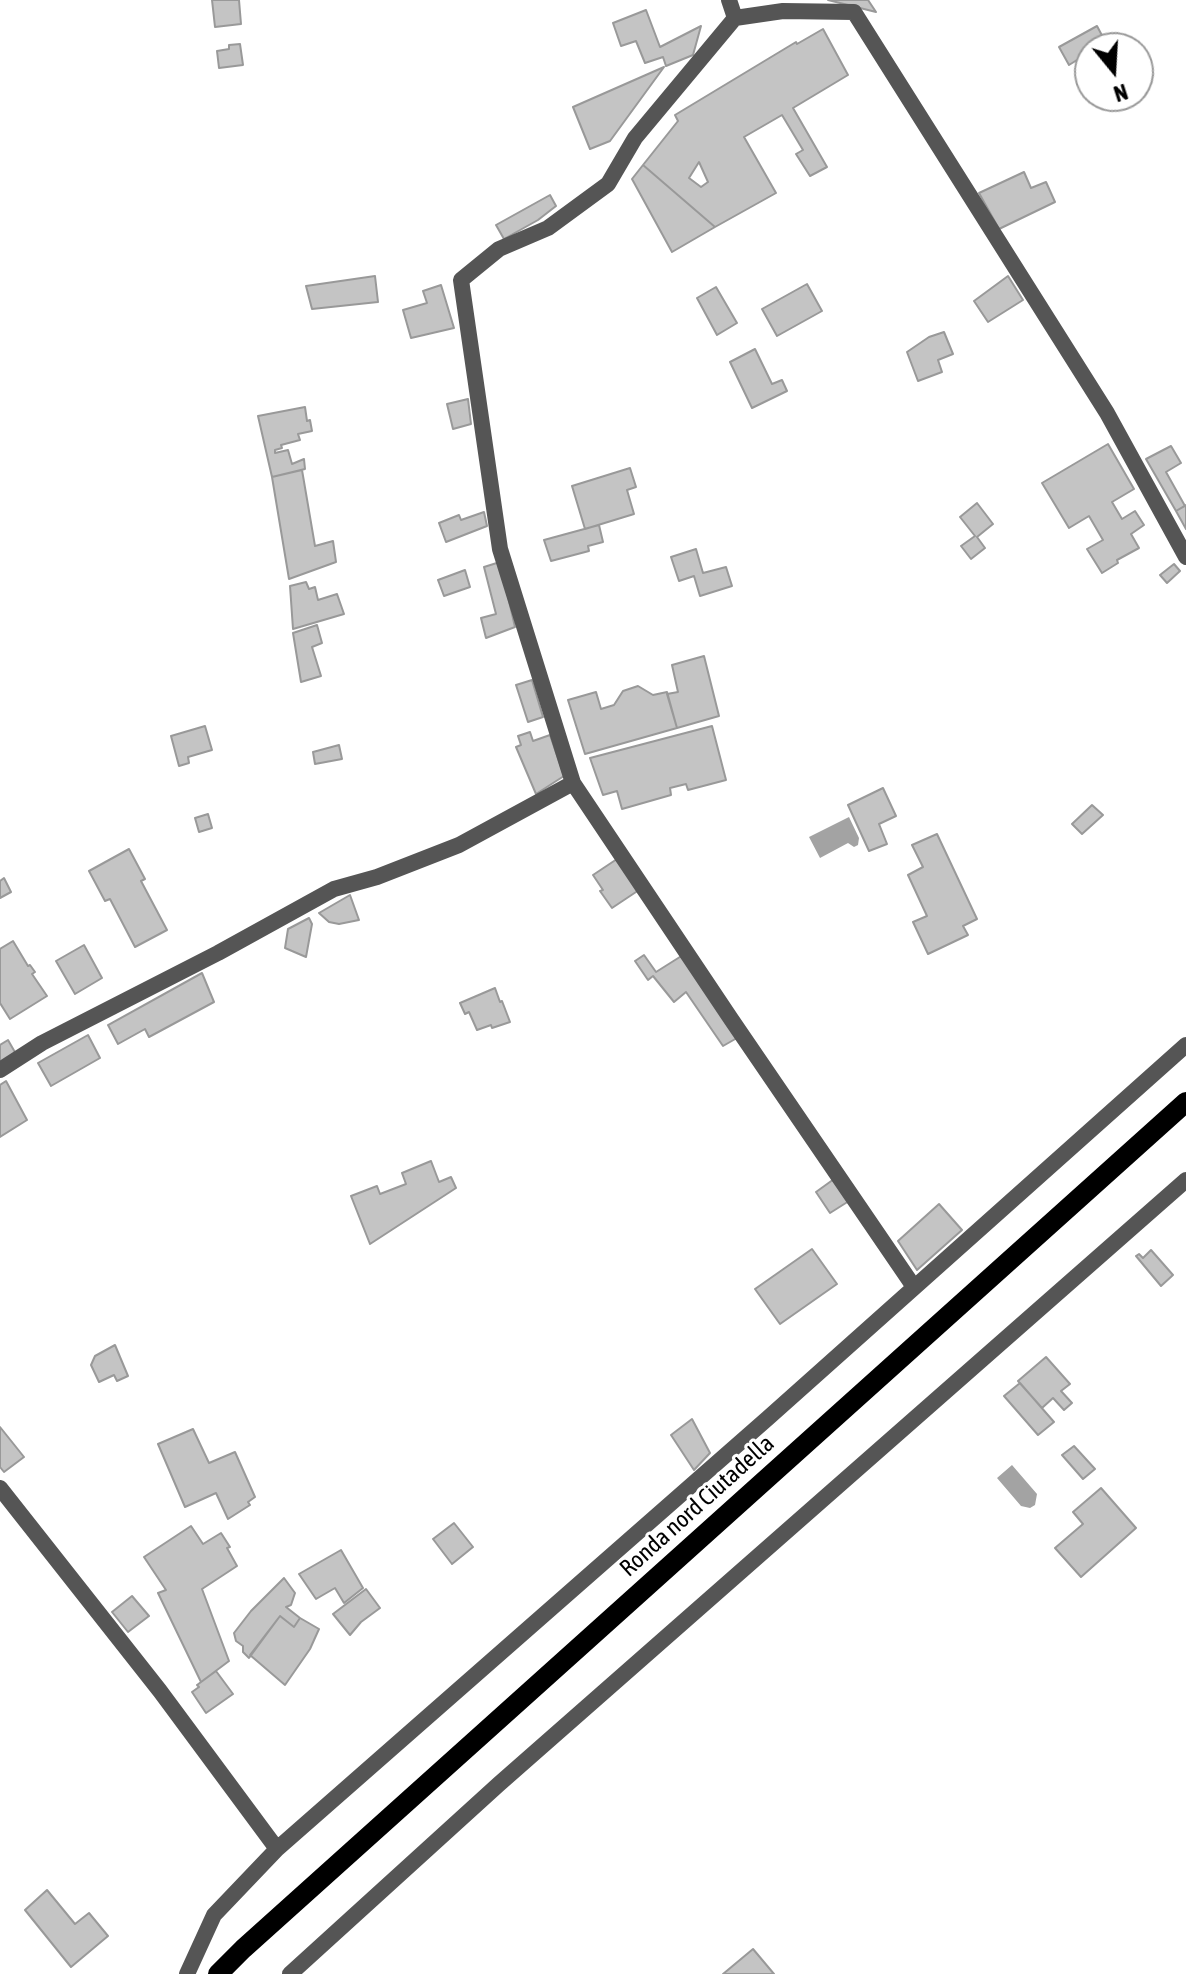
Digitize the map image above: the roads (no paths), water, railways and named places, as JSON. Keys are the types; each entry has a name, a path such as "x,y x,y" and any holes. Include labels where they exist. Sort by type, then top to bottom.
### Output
{"main road":[{"name":"Ronda nord Ciutadella","path":"218,1974 1186,1102"},
{"name":"Ronda nord Ciutadella","path":"204,1974 243,1949"}],"lane":[{"path":"729,0 735,18"},
{"path":"914,1287 573,783 500,549 461,280 499,249 548,228 608,184 635,138 735,18 783,11 854,12 1107,413 1186,557"},
{"path":"0,1070 42,1043 218,953 334,889 377,877 459,845 573,783"},
{"path":"187,1974 214,1915 277,1849 1186,1045"},
{"path":"290,1974 499,1784 1186,1180"},
{"path":"0,1488 160,1691 277,1849"}]}
